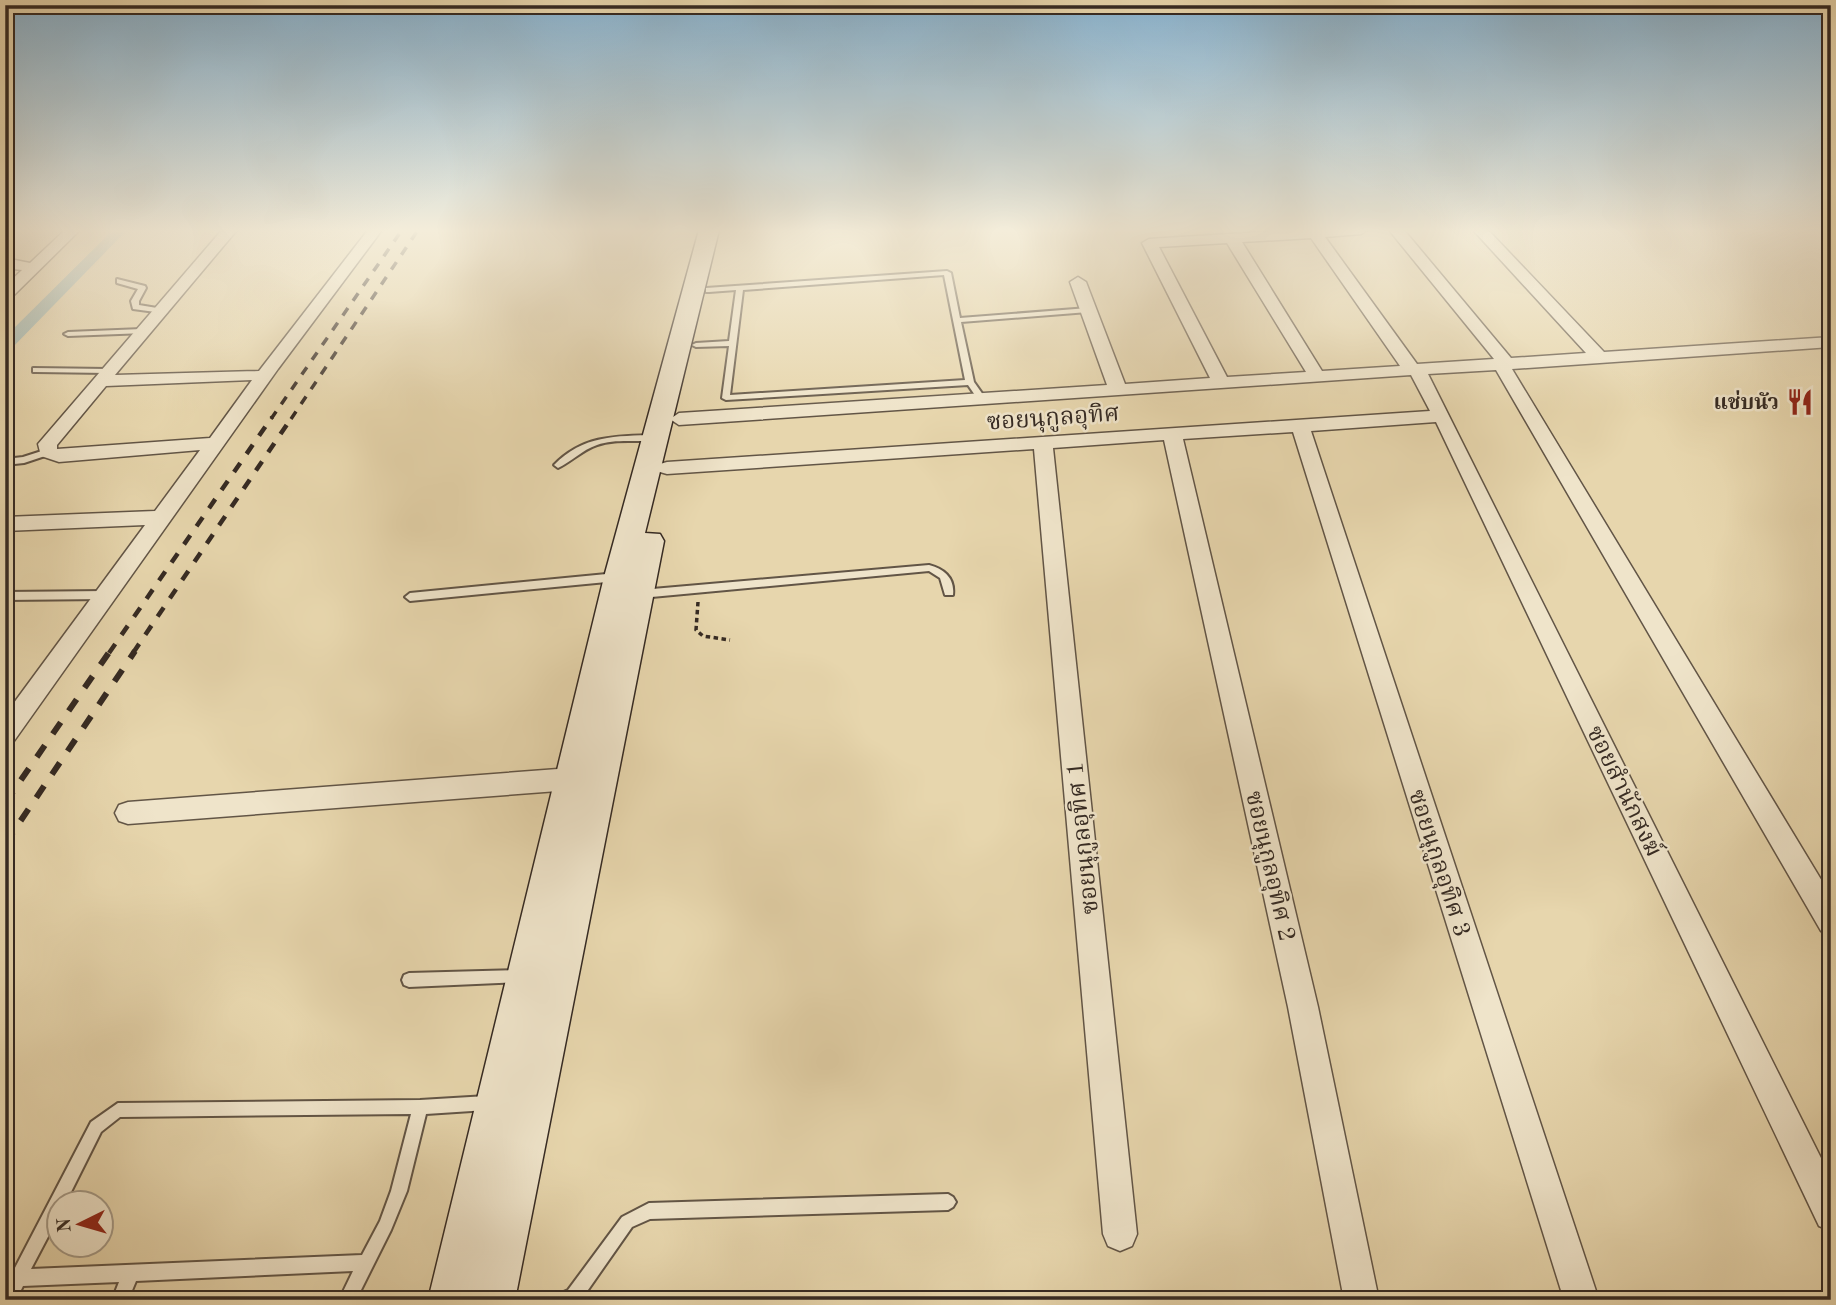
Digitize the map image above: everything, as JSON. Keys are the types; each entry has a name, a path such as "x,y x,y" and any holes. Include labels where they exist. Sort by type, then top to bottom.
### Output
{"main road":[{"path":"452,1300 512,1089 665,436 696,291"},
{"path":"665,436 696,345 723,291"},
{"path":"491,1300 512,1089 527,976 571,779 629,586"}],"street":[{"path":"177,291 48,440 48,452 59,456 216,443"},
{"path":"9,722 106,595 329,291"},
{"path":"1081,291 1118,390"},
{"path":"1174,291 1221,383"},
{"path":"1265,291 1317,376"},
{"path":"1357,291 1414,370"},
{"path":"1445,291 1504,364 1831,922"},
{"path":"1537,291 1600,358"},
{"path":"665,436 792,403 982,399 1831,342"},
{"name":"ซอยสำนักสงฆ์","path":"1414,370 1442,416 1831,1214"},
{"path":"104,376 263,377"},
{"name":"ซอยนุกูลอุทิศ","path":"665,436 1043,442 1442,416"},
{"name":"ซอยนุกูลอุทิศ 3","path":"1300,425 1582,1300"},
{"name":"ซอยนุกูลอุทิศ 2","path":"1172,434 1303,1007 1362,1300"},
{"name":"ซอยนุกูลอุทิศ 1","path":"1043,442 1120,1234"},
{"path":"5,524 161,518"},
{"path":"128,813 571,779"}],"lane":[{"path":"141,291 134,304 136,307 160,311"},
{"path":"724,291 733,343 726,398 792,403 970,382"},
{"path":"952,291 970,382 982,399"},
{"path":"959,320 1088,310"},
{"path":"68,334 142,331"},
{"path":"696,345 733,343"},
{"path":"36,370 104,376"},
{"path":"558,465 593,441 665,436"},
{"path":"5,463 48,452"},
{"path":"410,597 629,586 699,589 929,568 940,571 947,579 949,592"},
{"path":"5,596 106,595"},
{"path":"409,981 527,976"},
{"path":"7,1300 96,1127 118,1110 420,1107 512,1089"},
{"path":"347,1300 386,1225 400,1191 420,1107"},
{"path":"565,1300 574,1296 627,1222 649,1211 948,1202"},
{"path":"18,1278 365,1263"},
{"path":"120,1300 131,1273"}],"path":[{"path":"699,589 696,630 703,636 730,640"}],"waterway":[{"path":"5,346 60,291"}],"railway":[{"path":"271,419 360,291"},
{"path":"291,419 377,291"},
{"path":"109,653 272,417"},
{"path":"133,653 292,417"},
{"path":"5,803 110,651"},
{"path":"5,844 135,651"}],"place":[{"name":"แช่บนัว","path":"1800,402"}]}
